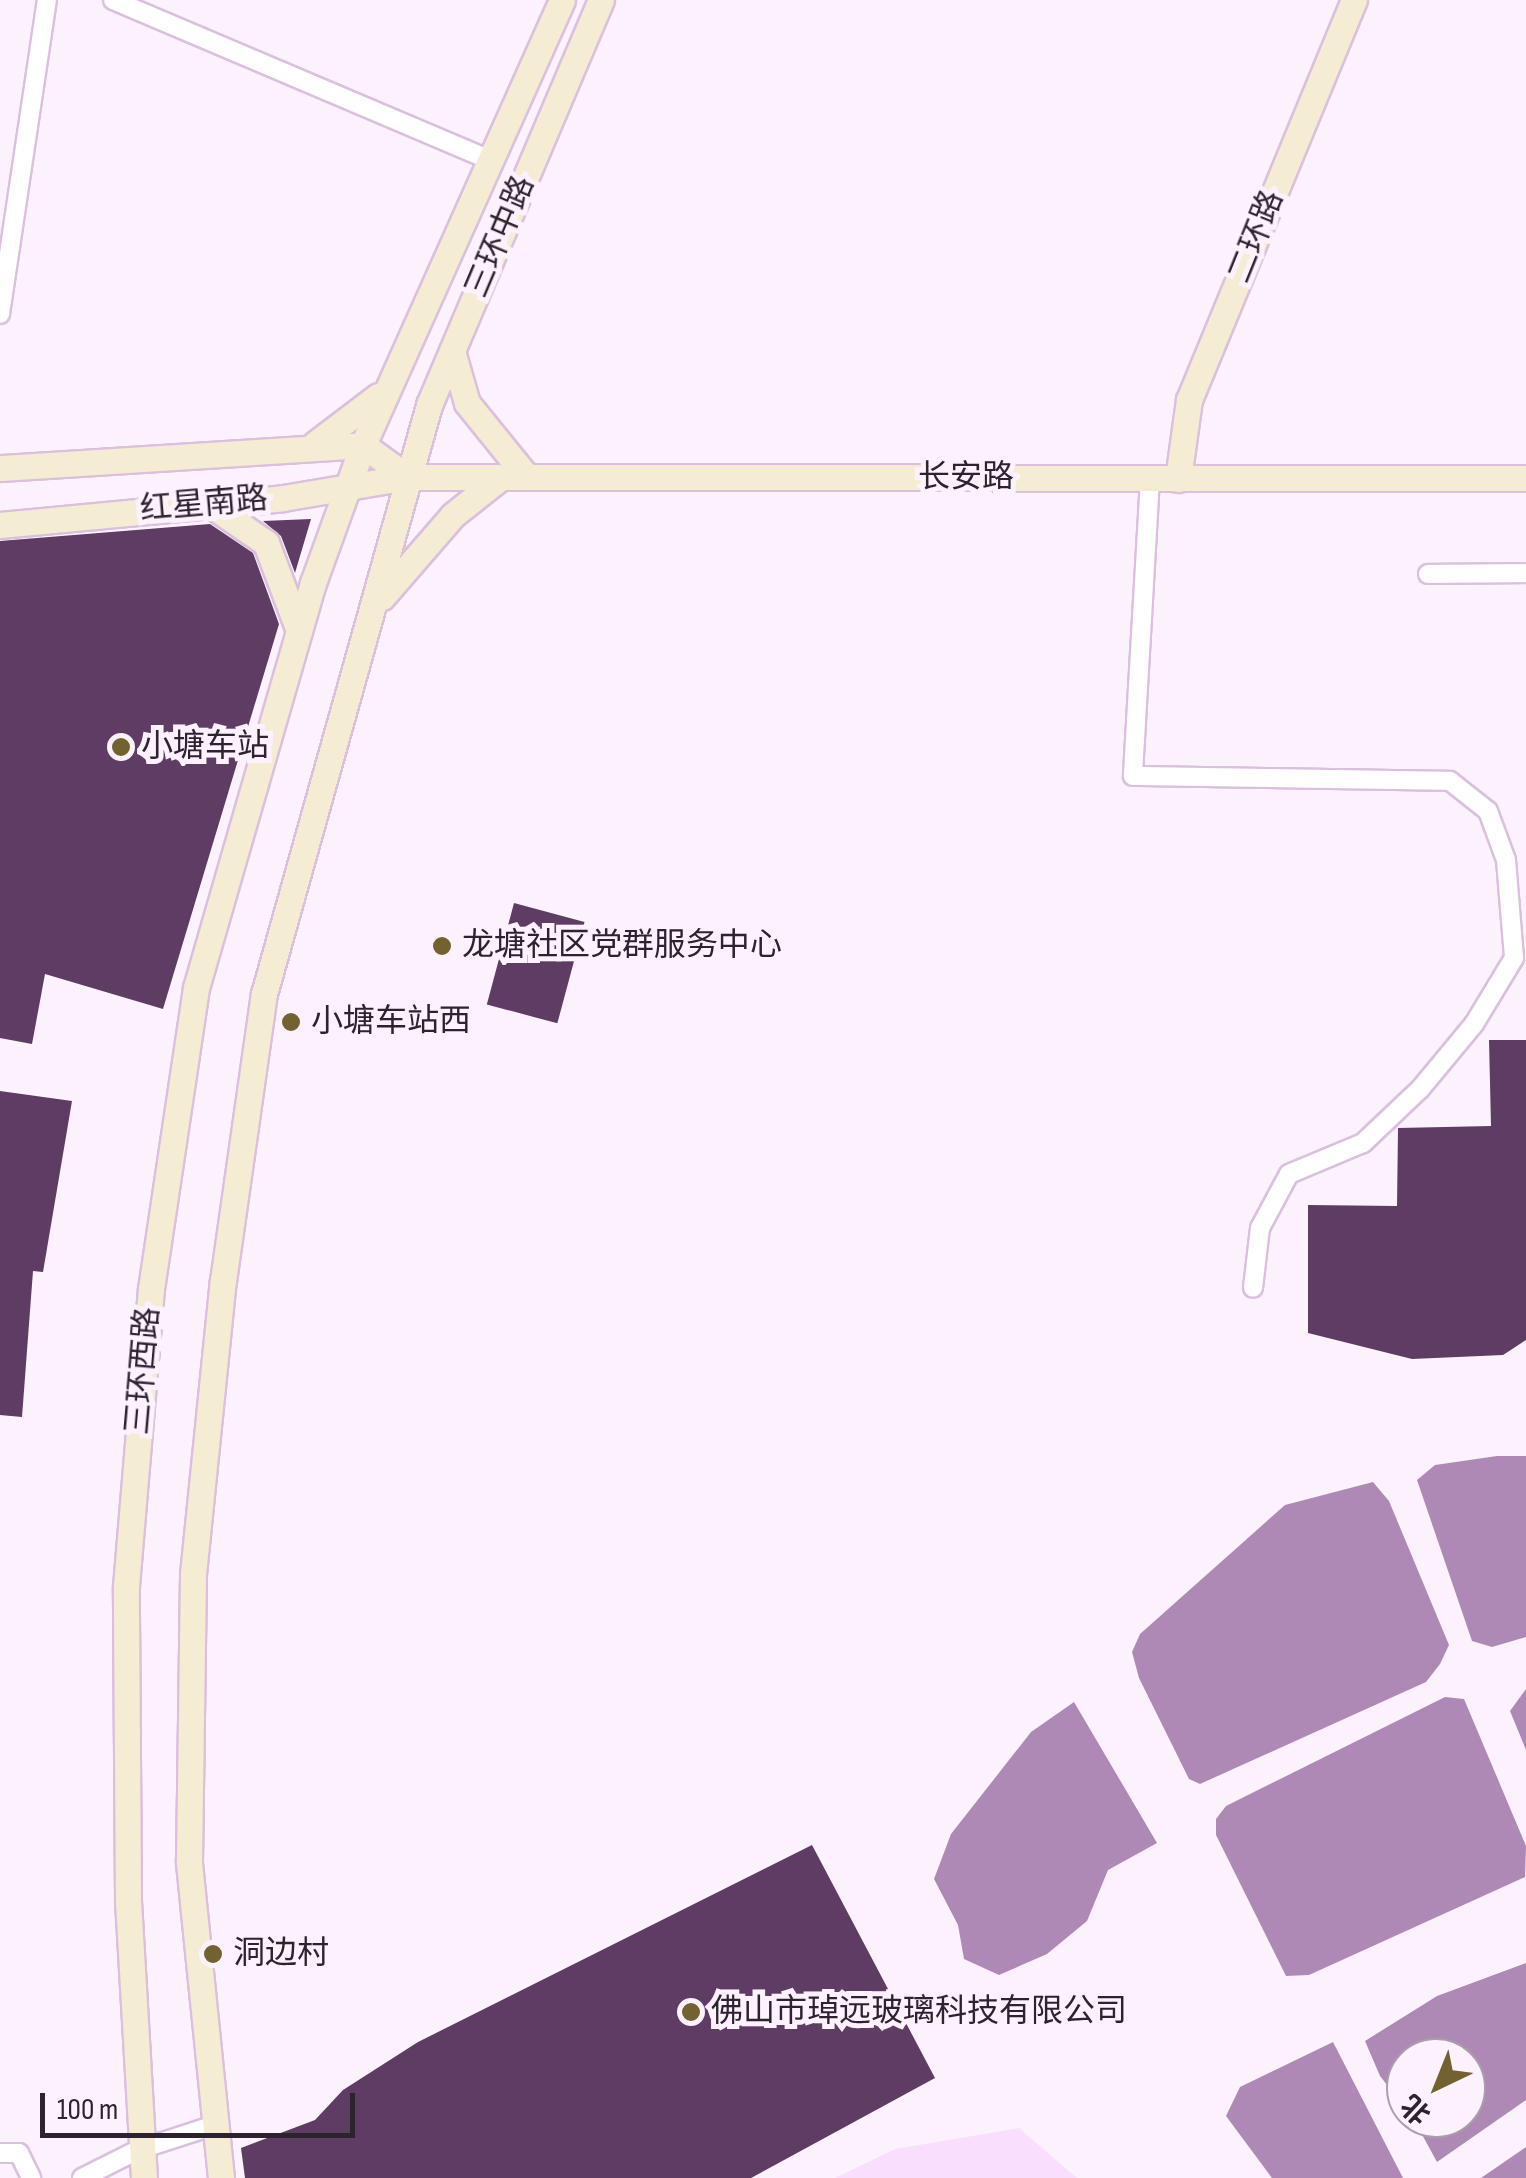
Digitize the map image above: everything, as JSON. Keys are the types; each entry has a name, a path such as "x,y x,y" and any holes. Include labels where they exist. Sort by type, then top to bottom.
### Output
{"main road":[{"name":"三环中路","path":"348,487 363,445 562,0"},
{"name":"三环中路","path":"221,2178 212,2126 190,1861 194,1574 223,1281 264,994 407,476 452,351 601,0"},
{"name":"二环路","path":"1178,479 1189,400 1354,0"},
{"path":"452,351 467,403 527,477"},
{"path":"311,446 370,406 396,372"},
{"path":"363,445 407,476"},
{"name":"红星南路","path":"0,468 363,445"},
{"name":"长安路","path":"407,476 1526,478"},
{"name":"红星南路","path":"0,525 210,504 407,476"},
{"path":"368,618 402,567 500,477"},
{"name":"三环西路","path":"144,2178 138,2150 126,1586 151,1289 196,988 299,631 348,487"},
{"path":"210,504 266,543 299,631"}],"street":[{"path":"0,314 46,0"},
{"path":"113,0 493,161"},
{"path":"1150,479 1133,776 1450,780 1488,811 1506,860 1514,958 1474,1024 1420,1089 1362,1143 1289,1174 1260,1228 1253,1288"},
{"path":"1428,574 1526,573"},
{"path":"82,2178 138,2150 212,2126"},
{"path":"0,2153 19,2153 31,2178"}],"shaded area":[{"path":"1526,1456 1526,1637 1492,1647 1472,1641 1417,1480 1435,1465"},
{"path":"1373,1482 1389,1501 1449,1645 1440,1664 1426,1682 1200,1784 1189,1779 1139,1678 1132,1652 1140,1634 1285,1505"},
{"path":"1526,1689 1526,1750 1510,1711"},
{"path":"1445,1697 1464,1699 1526,1846 1525,1877 1309,1975 1286,1976 1216,1835 1216,1819 1226,1806"},
{"path":"1074,1702 1157,1843 1108,1870 1087,1921 1047,1954 999,1975 964,1959 958,1925 934,1879 951,1834 1031,1732"},
{"path":"1526,1963 1526,2100 1486,2128 1486,2038 1386,2038 1386,2084 1365,2041 1437,1996"},
{"path":"1333,2042 1403,2178 1272,2178 1226,2116 1240,2087"},
{"path":"1019,2128 1077,2178 835,2178 895,2149"},
{"path":"1424,2138 1471,2138 1437,2162"},
{"path":"1526,2147 1526,2178 1481,2178"}],"building":[{"path":"311,519 295,573 281,536 263,521"},
{"name":"小塘车站","path":"210,524 253,553 279,624 163,1009 45,974 32,1044 0,1038 0,541"},
{"path":"514,903 585,922 557,1023 487,1004"},
{"path":"1489,1040 1526,1040 1526,1340 1503,1355 1412,1359 1308,1333 1308,1205 1397,1206 1398,1128 1491,1126"},
{"path":"0,1091 72,1101 43,1272 33,1271 22,1417 0,1415"},
{"name":"佛山市琸远玻璃科技有限公司","path":"812,1845 935,2078 751,2178 245,2178 241,2148 315,2120 343,2090 418,2042"}],"place":[{"name":"小塘车站","path":"121,747"},
{"name":"龙塘社区党群服务中心","path":"442,946"},
{"name":"小塘车站西","path":"291,1022"},
{"name":"洞边村","path":"213,1954"},
{"name":"佛山市琸远玻璃科技有限公司","path":"691,2012"}]}
